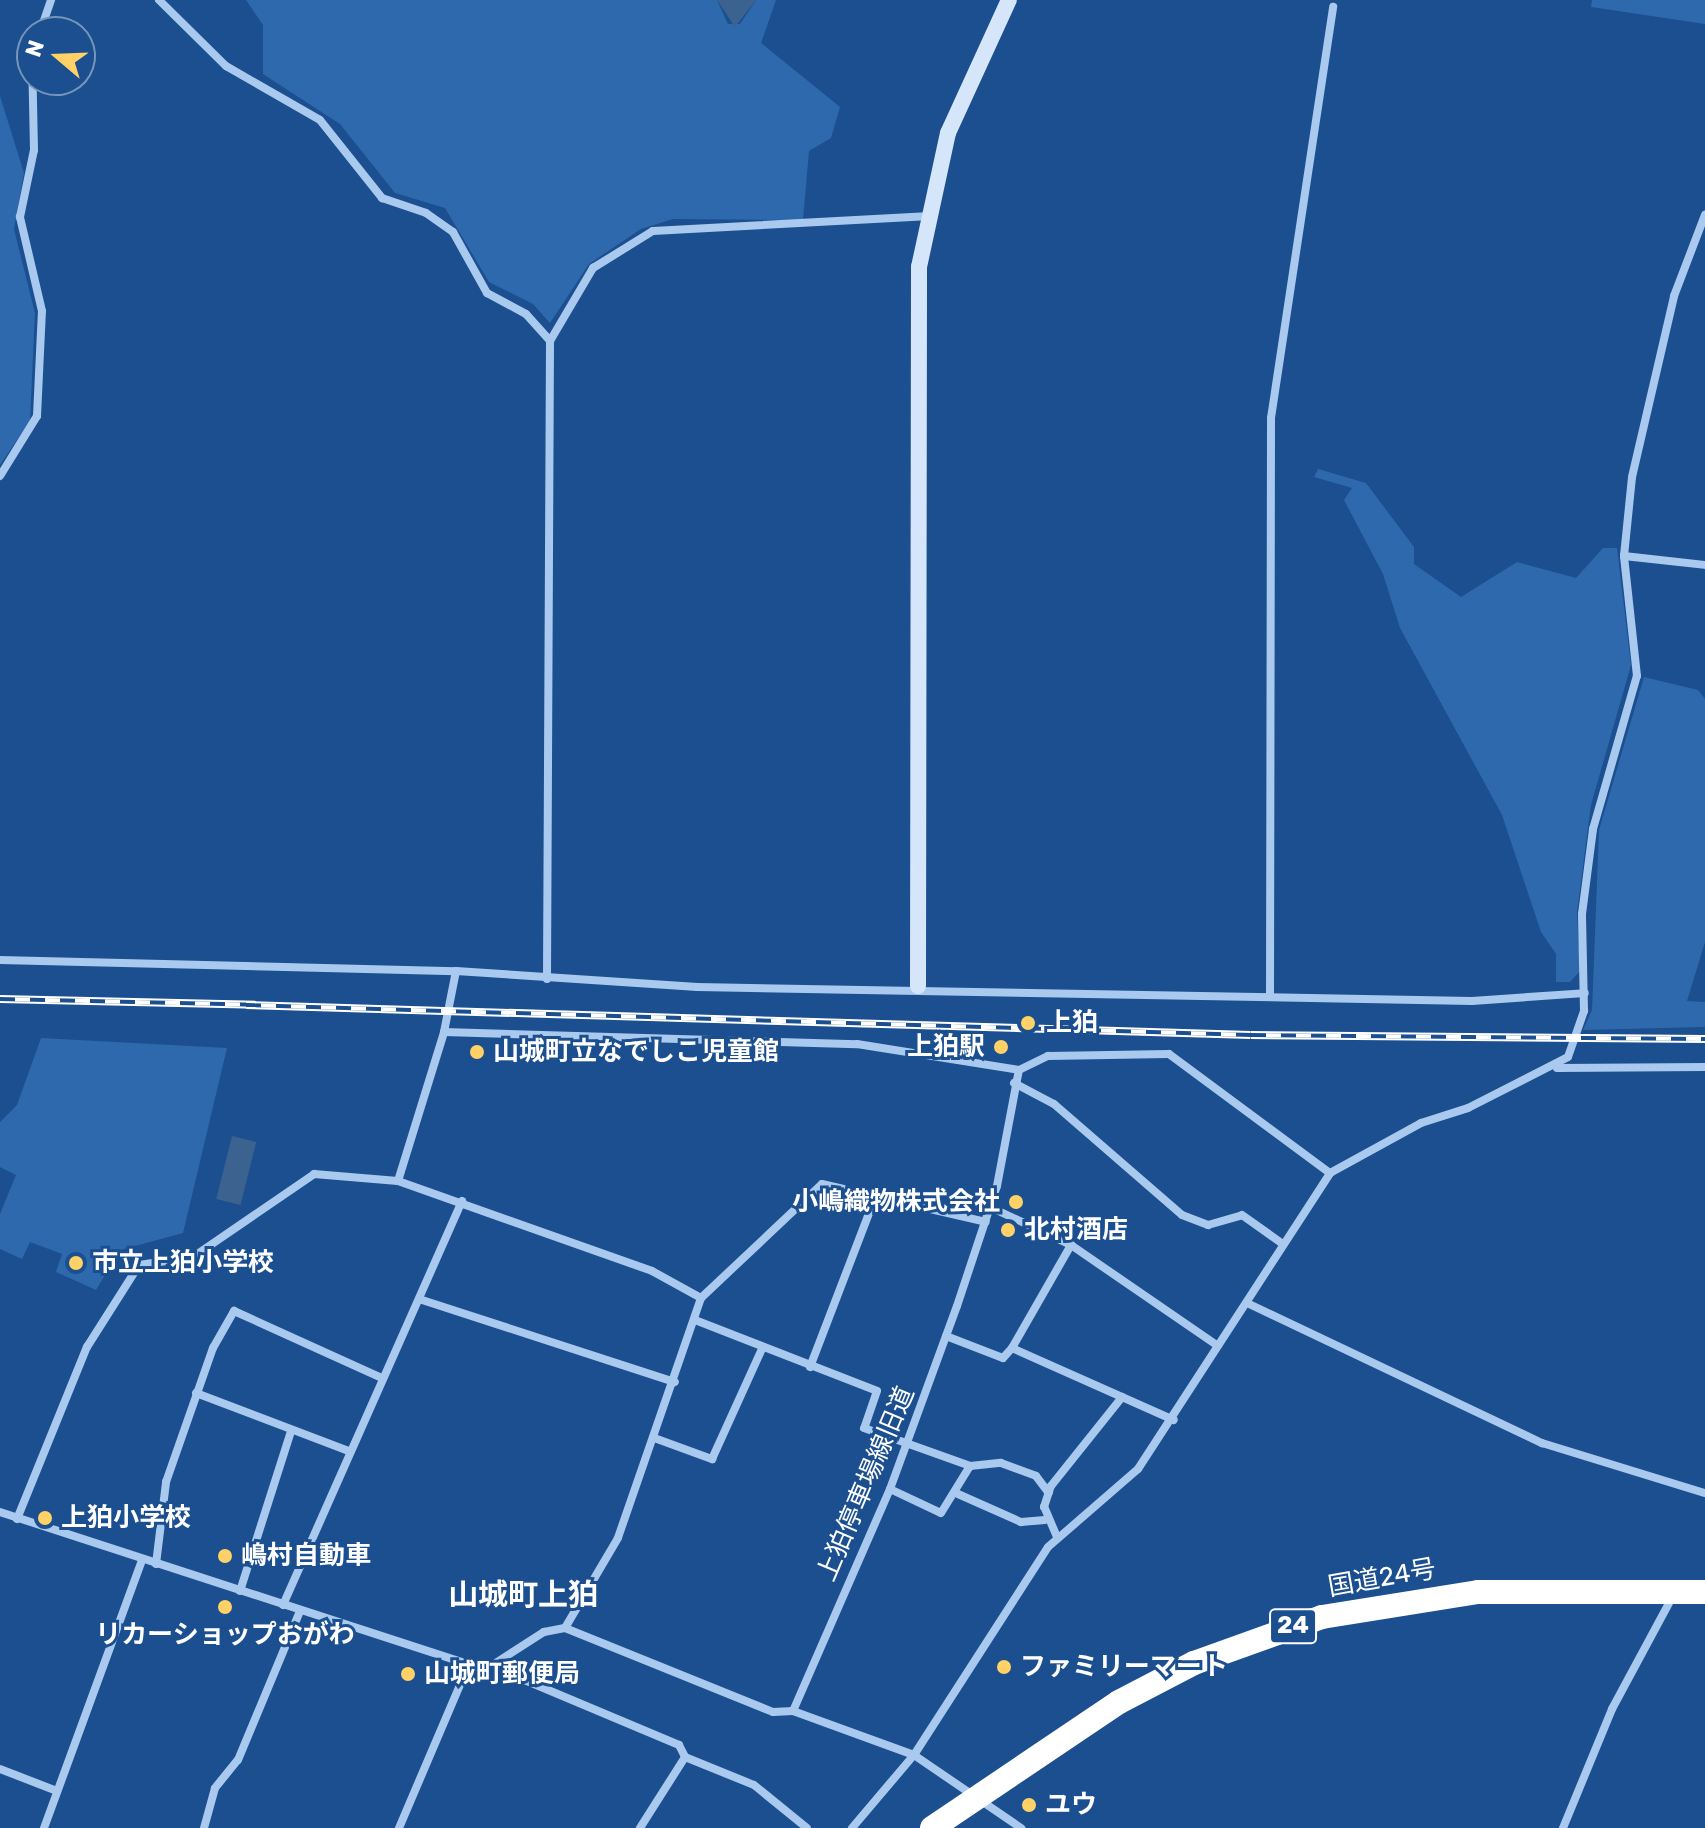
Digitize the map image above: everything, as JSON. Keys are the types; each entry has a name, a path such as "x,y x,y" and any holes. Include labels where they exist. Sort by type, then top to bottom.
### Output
{"highway":[{"name":"国道24号","path":"932,1828 1160,1680 1322,1617 1478,1592 1705,1592"}],"street":[{"path":"159,0 226,66 320,120 382,198 426,213 453,232 487,293 526,314 550,341"},
{"path":"918,986 919,267 926,216 948,133 1009,0"},
{"path":"1270,997 1271,418 1333,7"},
{"path":"0,476 37,416 42,311 20,217 34,150 33,96"},
{"path":"1557,1068 1568,1057 1585,993 1582,914 1593,829 1637,676 1624,556 1646,410 1674,296 1705,215"},
{"path":"547,979 550,341 593,268 653,231 926,216"},
{"path":"1624,556 1705,565"},
{"path":"0,960 456,971 547,979 1270,997 1472,1001 1585,993"},
{"path":"398,1181 444,1032 456,971"},
{"path":"444,1032 857,1044 1019,1070 1048,1056 1169,1054 1330,1173"},
{"path":"852,1828 914,1755 1057,1537 1138,1469 1174,1420 1330,1173 1421,1123 1557,1068 1705,1067"},
{"name":"上狛停車場線旧道","path":"793,1711 890,1489 946,1336 986,1222 1019,1070"},
{"path":"1014,1083 1054,1104 1182,1215 1208,1225 1242,1215 1283,1244"},
{"path":"17,1519 87,1347 139,1265 193,1257 314,1174 398,1181 462,1201 652,1271 701,1298"},
{"path":"565,1628 618,1538 657,1439 701,1298 822,1184 986,1222"},
{"path":"810,1367 876,1195"},
{"path":"283,1605 462,1201"},
{"path":"990,1207 1071,1245 1218,1346"},
{"path":"946,1336 1003,1358 1012,1348 1071,1245"},
{"path":"419,1299 675,1382"},
{"path":"1247,1303 1542,1443 1705,1493"},
{"path":"156,1564 166,1482 196,1393 234,1311 382,1378"},
{"path":"695,1320 762,1349 877,1391 864,1428 970,1466 1020,1469 1049,1493"},
{"path":"1012,1348 1174,1420"},
{"path":"657,1439 712,1459 762,1349"},
{"path":"196,1393 349,1451"},
{"path":"1057,1537 1045,1520 1049,1493 1122,1397"},
{"path":"240,1591 291,1431"},
{"path":"890,1489 941,1513 958,1494 970,1466"},
{"path":"958,1494 1021,1522 1045,1520"},
{"path":"0,1512 300,1611 469,1664 491,1666 679,1745 685,1757 754,1785 807,1828"},
{"path":"44,1828 142,1560"},
{"path":"1563,1828 1612,1709 1675,1593"},
{"path":"204,1828 215,1788 238,1760 300,1611"},
{"path":"491,1666 544,1632 565,1628 773,1712 793,1711 914,1755 1021,1828"},
{"path":"399,1828 469,1664"},
{"path":"640,1828 685,1757"},
{"path":"0,1769 57,1791"}],"shaded area":[{"path":"246,0 717,0 728,24 740,24 756,0 776,0 761,43 840,107 831,138 809,151 803,220 673,219 641,229 589,264 550,323 533,304 489,282 445,208 395,193 340,124 263,74 263,25"},
{"path":"717,0 756,0 735,27"},
{"path":"1592,0 1705,0 1705,24 1591,7"},
{"path":"0,96 24,173 14,229 35,313 30,421 0,465"},
{"path":"1318,469 1366,483 1414,547 1414,564 1461,597 1517,562 1576,578 1603,548 1617,548 1631,665 1591,805 1577,912 1580,971 1570,982 1556,982 1556,954 1541,932 1502,815 1400,628 1383,574 1344,500 1352,488 1314,477"},
{"path":"1644,677 1698,690 1705,699 1705,942 1687,1001 1705,1002 1705,1027 1583,1030 1592,1010 1599,830"},
{"path":"41,1038 227,1048 183,1233 120,1250 96,1290 56,1272 62,1254 30,1242 22,1259 0,1249 0,1214 16,1175 0,1167 0,1122 17,1105"},
{"path":"232,1136 256,1142 241,1205 216,1199"}],"railway":[{"path":"0,999 256,1005"},
{"path":"246,1005 1251,1035 1705,1039"}],"place":[{"name":"上狛","path":"1028,1023"},
{"name":"上狛駅","path":"1001,1047"},
{"name":"山城町立なでしこ児童館","path":"477,1052"},
{"name":"小嶋織物株式会社","path":"1016,1202"},
{"name":"北村酒店","path":"1008,1230"},
{"name":"市立上狛小学校","path":"76,1263"},
{"name":"上狛小学校","path":"45,1518"},
{"name":"嶋村自動車","path":"225,1556"},
{"name":"リカーショップおがわ","path":"225,1607"},
{"name":"ファミリーマート","path":"1004,1667"},
{"name":"山城町郵便局","path":"408,1674"},
{"name":"ユウ","path":"1029,1805"}],"district":[{"name":"山城町上狛","path":"523,1595"}]}
